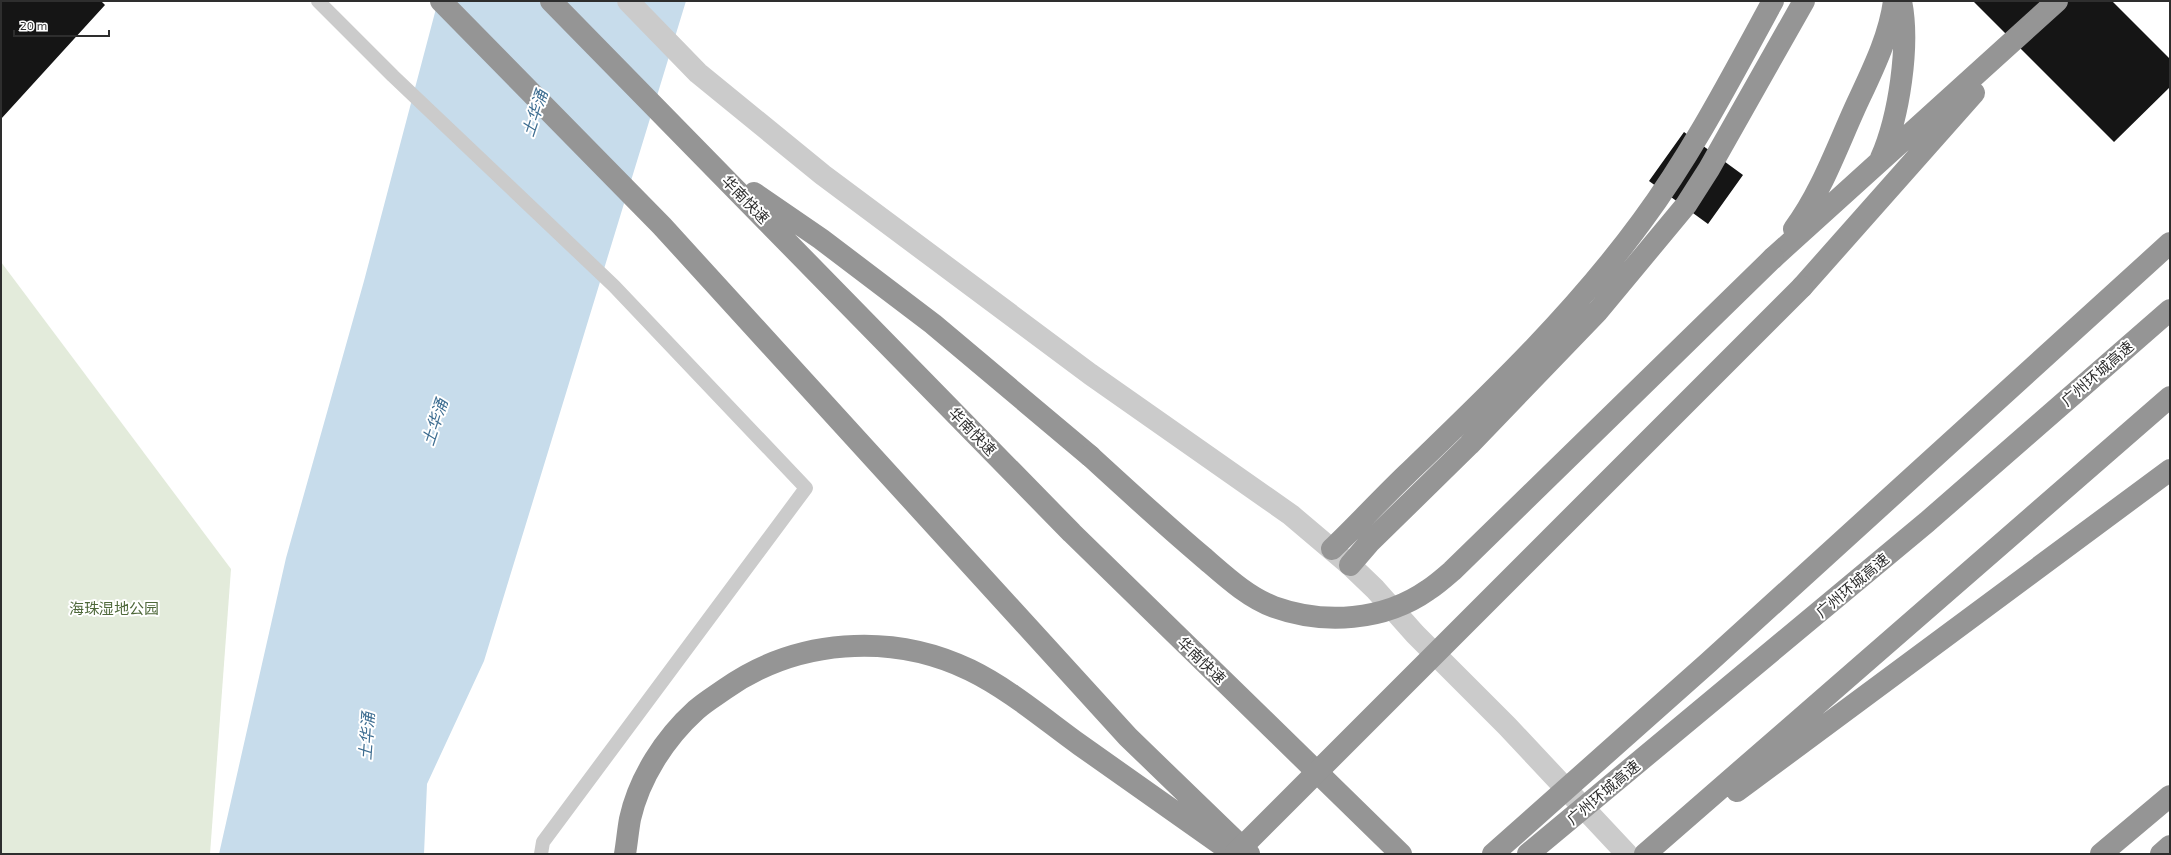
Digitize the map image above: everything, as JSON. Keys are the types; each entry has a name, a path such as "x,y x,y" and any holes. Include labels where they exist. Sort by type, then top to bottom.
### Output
{"highway":[{"path":"441,1 662,226 1128,737 1249,854"},
{"name":"华南快速","path":"551,1 1072,533 1401,854"},
{"path":"1332,549 1470,414 1534,348 1583,295 1642,222 1687,158 1773,1"},
{"path":"1350,565 1370,543 1537,376 1598,311 1686,205 1709,169 1804,1"},
{"path":"1773,258 1800,221 1841,140 1884,39 1892,14 1894,1"},
{"path":"1802,287 1863,198 1890,137 1900,89 1903,38 1901,1"},
{"path":"712,164 821,239 933,324 1090,456 1178,536 1246,592 1274,607 1300,614 1332,618 1358,617 1379,613 1404,603 1428,591 1452,571 1773,258 2052,5"},
{"path":"625,854 630,818 649,770 661,751 696,710 739,679 763,668 807,652 830,647 855,645 905,648 970,670 1011,695 1235,854 1802,287 2052,5"},
{"path":"1493,854 1709,662 2170,243"},
{"name":"广州环城高速","path":"1528,854 1927,522 2170,310"},
{"path":"1645,854 2170,397"},
{"path":"1653,854 2170,470"},
{"path":"2101,854 2170,796"},
{"path":"2131,828 2170,805"},
{"path":"2162,854 2170,847"}],"street":[{"path":"628,1 698,74 823,175 1090,374 1291,515 1332,549 1375,589 1415,634 1507,726 1627,854"}],"lane":[{"path":"318,1 392,76 614,286 806,488 543,842 541,854"}],"green space":[{"name":"海珠湿地公园","path":"1,262 231,569 210,854 1,854"}],"water":[{"name":"土华涌","path":"438,1 686,1 484,661 427,784 424,854 219,854 286,558 364,281"}],"building":[{"path":"1,1 101,1 105,5 1,119"},
{"path":"1973,1 2112,1 2170,59 2170,87 2114,142"},
{"path":"1684,132 1743,175 1708,224 1649,181"}]}
